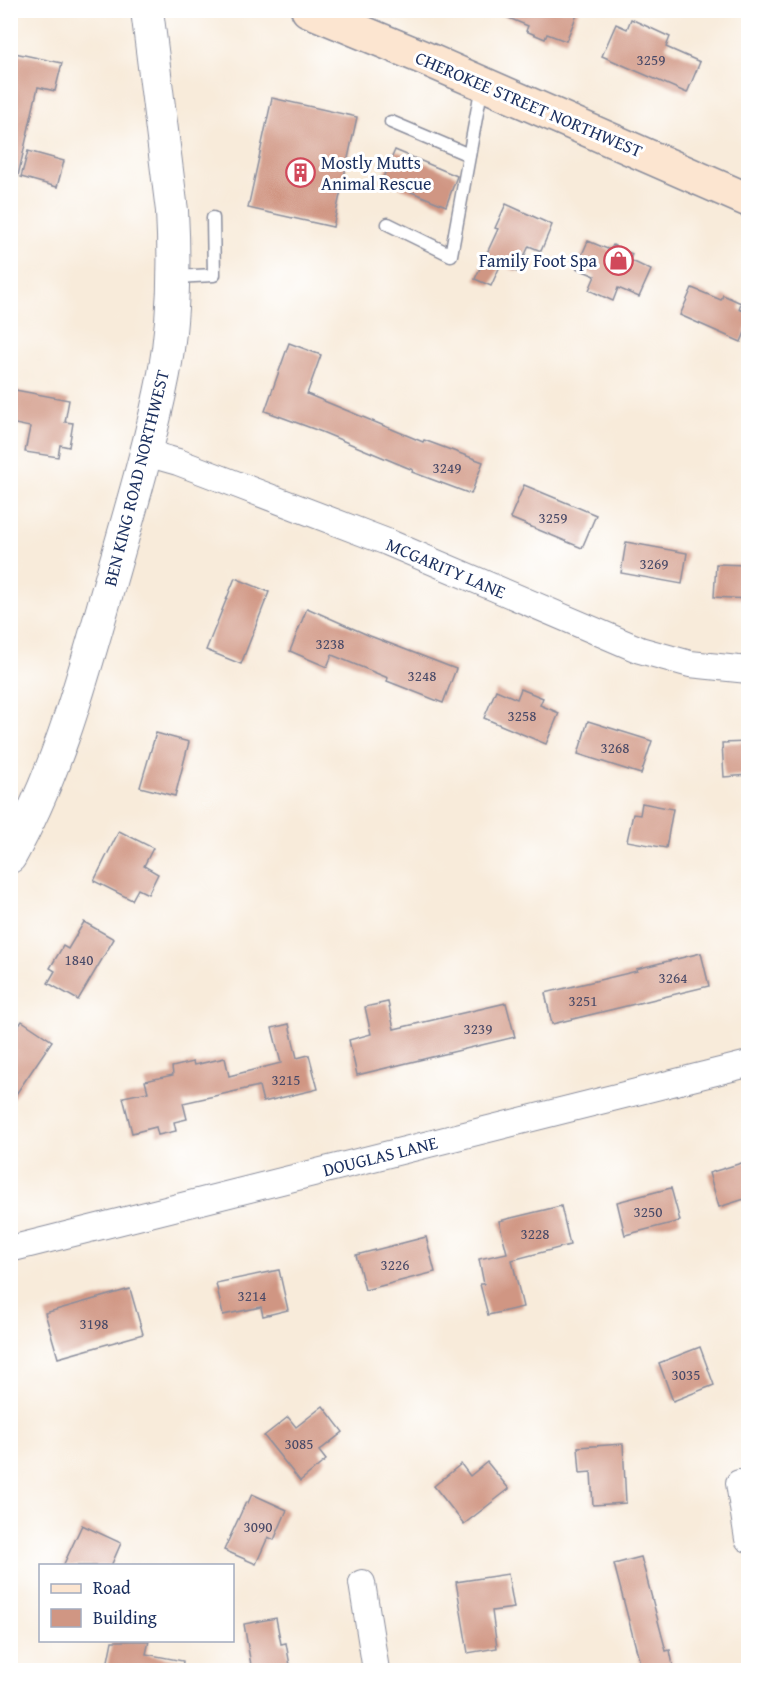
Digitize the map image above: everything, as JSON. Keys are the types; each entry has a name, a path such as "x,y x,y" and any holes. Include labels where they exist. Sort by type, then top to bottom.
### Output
{"main road":[{"name":"CHEROKEE STREET NORTHWEST","path":"308,10 748,200"}],"street":[{"name":"BEN KING ROAD NORTHWEST","path":"10,857 38,804 62,741 146,453 164,374 173,301 172,211 147,10"},
{"name":"MCGARITY LANE","path":"146,453 178,462 387,542 640,650 690,664 748,670"},
{"name":"DOUGLAS LANE","path":"10,1249 748,1064"},
{"path":"739,1483 748,1539"},
{"path":"362,1583 376,1671"}],"lane":[{"path":"388,224 451,255 482,84"},
{"path":"390,122 469,155"},
{"path":"174,278 214,275 213,218"}],"building":[{"path":"579,10 566,41 547,34 545,39 526,31 528,26 492,11"},
{"path":"631,19 670,37 666,47 700,62 687,93 602,56 616,24 627,29"},
{"path":"10,52 62,63 55,91 38,87 18,176 10,175"},
{"name":"Mostly Mutts Animal Rescue","path":"272,98 357,117 333,227 248,208"},
{"path":"395,150 457,176 446,206 382,180"},
{"path":"28,151 64,161 57,187 21,177"},
{"path":"506,204 552,225 541,251 529,246 517,272 501,264 491,286 475,279 498,229 495,228"},
{"path":"588,241 610,250 613,245 632,254 630,260 651,270 639,297 618,288 613,301 589,290 595,276 576,268"},
{"path":"692,288 721,300 723,295 741,303 739,309 748,313 748,325 741,342 680,315"},
{"path":"289,343 321,355 307,394 423,442 424,440 483,462 471,494 412,472 413,470 322,432 265,411"},
{"path":"10,389 69,400 65,422 73,423 69,447 60,445 58,457 25,452 30,427 10,423"},
{"path":"524,485 596,515 582,548 510,518"},
{"path":"626,542 687,553 682,584 621,573"},
{"path":"716,564 748,565 748,599 714,597"},
{"path":"235,578 269,592 241,664 206,650"},
{"path":"307,608 370,636 456,669 443,703 387,681 388,678 332,655 327,667 290,651"},
{"path":"521,689 543,698 540,705 559,713 546,744 484,718 496,690 517,699"},
{"path":"588,721 652,741 641,774 578,754"},
{"path":"156,733 189,742 175,796 140,787"},
{"path":"748,742 748,775 724,777 722,743"},
{"path":"642,803 673,809 666,848 627,841 633,814 640,815"},
{"path":"119,831 153,848 144,866 158,874 148,894 138,889 132,900 94,881"},
{"path":"84,922 114,939 78,1000 48,983 55,971 50,968 63,946 68,949"},
{"path":"701,953 709,986 552,1024 545,993"},
{"path":"388,1002 394,1029 506,1003 515,1037 357,1075 349,1040 371,1034 365,1007"},
{"path":"22,1021 52,1041 10,1103 10,1038"},
{"path":"289,1024 297,1058 309,1055 318,1089 263,1102 259,1086 183,1103 187,1119 174,1122 176,1131 158,1135 156,1127 132,1133 123,1097 148,1092 145,1081 173,1075 172,1067 193,1062 194,1065 225,1058 229,1076 281,1063 272,1028"},
{"path":"748,1161 748,1198 719,1207 709,1173"},
{"path":"671,1188 680,1221 625,1235 617,1202"},
{"path":"561,1206 570,1245 512,1260 523,1307 488,1315 480,1284 484,1284 479,1259 507,1253 499,1221"},
{"path":"426,1237 435,1272 365,1290 356,1255"},
{"path":"279,1270 288,1310 263,1316 261,1307 223,1315 216,1283"},
{"path":"130,1289 143,1334 58,1358 45,1313"},
{"path":"700,1347 714,1385 673,1401 659,1363"},
{"path":"323,1406 343,1432 319,1451 326,1460 300,1481 264,1436 288,1417 296,1427"},
{"path":"623,1444 626,1503 593,1505 591,1472 580,1473 578,1447"},
{"path":"487,1462 509,1489 464,1524 434,1486 461,1464 470,1476"},
{"path":"252,1494 287,1510 274,1540 268,1537 256,1564 224,1550"},
{"path":"82,1525 121,1543 112,1564 64,1564"},
{"path":"641,1557 666,1651 670,1650 674,1671 642,1671 614,1564"},
{"path":"508,1574 514,1608 492,1611 497,1648 468,1653 456,1582"},
{"path":"276,1618 281,1644 286,1643 291,1671 252,1671 244,1624"},
{"path":"112,1642 149,1642 146,1654 183,1661 182,1671 106,1671"}],"place":[{"name":"Mostly Mutts Animal Rescue","path":"300,172"},
{"name":"Family Foot Spa","path":"618,260"}]}
